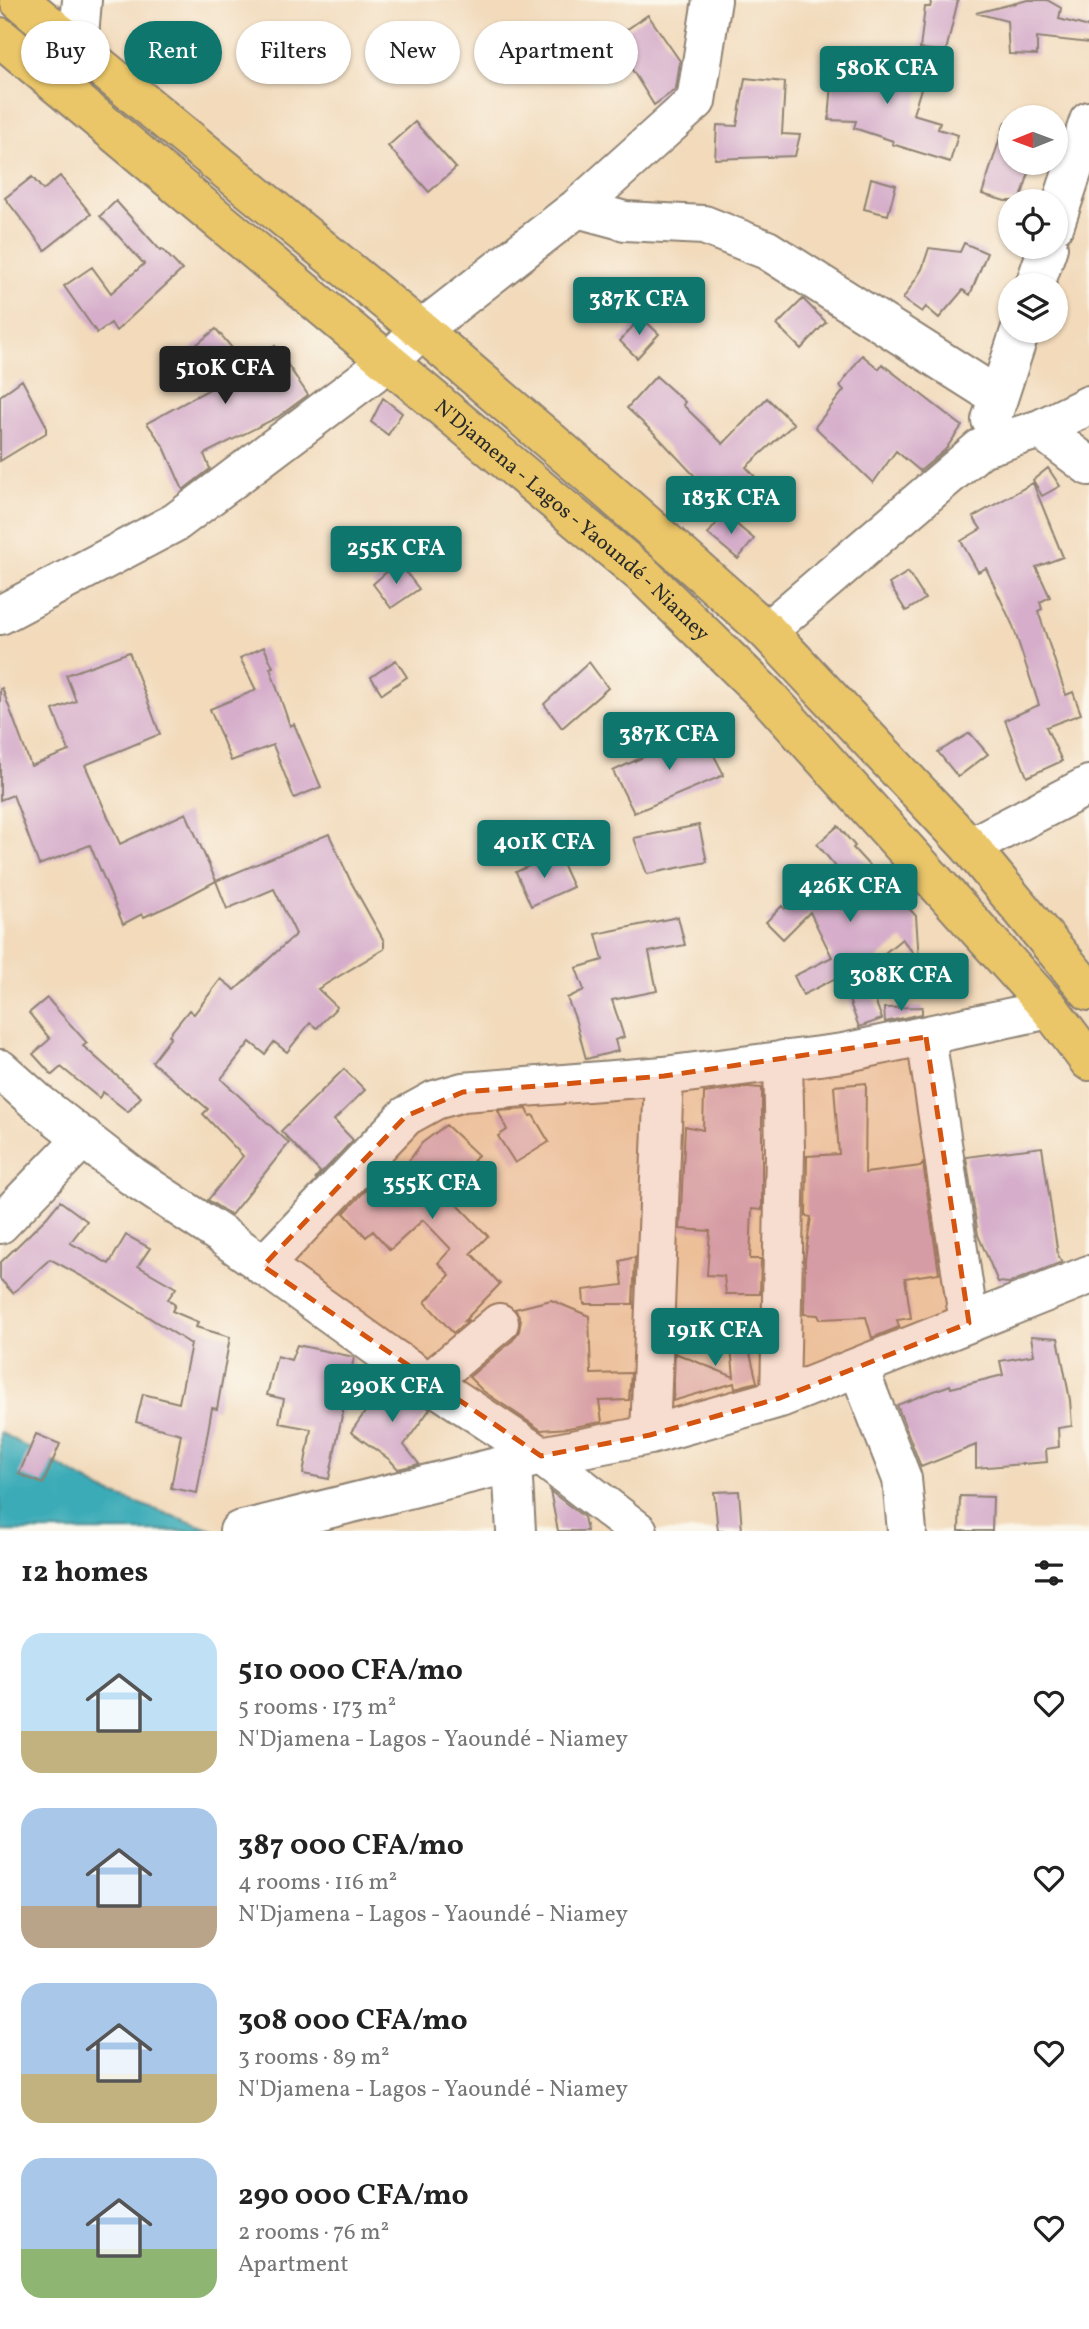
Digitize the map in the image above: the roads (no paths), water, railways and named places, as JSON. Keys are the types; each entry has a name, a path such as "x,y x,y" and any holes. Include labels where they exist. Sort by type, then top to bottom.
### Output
{"highway":[{"path":"19,0 45,21"},
{"name":"N'Djamena - Lagos - Yaoundé - Niamey","path":"0,37 643,575 759,688 1050,1009 1089,1061"},
{"path":"110,74 421,330 766,631 970,847 1089,991"}],"street":[{"path":"80,21 82,0"},
{"path":"0,615 176,522 388,362 421,330 577,208 696,101 712,0"},
{"path":"1067,189 1089,121"},
{"path":"577,208 625,221 704,225 766,250 998,397"},
{"path":"981,449 1016,343"},
{"path":"766,631 981,449 1040,429 1089,405"},
{"path":"1040,429 1089,466"},
{"path":"970,847 1089,785"},
{"path":"263,1266 407,1116 435,1100 463,1092 664,1076 843,1053 1050,1009"},
{"path":"926,1037 969,1323"},
{"path":"780,1398 785,1151 783,1060"},
{"path":"0,1069 37,1102 132,1177 220,1234 429,1382 526,1460 638,1531"},
{"path":"650,1435 664,1076"},
{"path":"0,1224 84,1137"},
{"path":"239,1531 526,1460 650,1435 780,1398 1089,1276"},
{"path":"429,1382 499,1323"},
{"path":"859,1367 902,1479 907,1531"},
{"path":"516,1531 526,1460"}],"water":[{"path":"0,1432 104,1491 215,1531 0,1531"}]}
